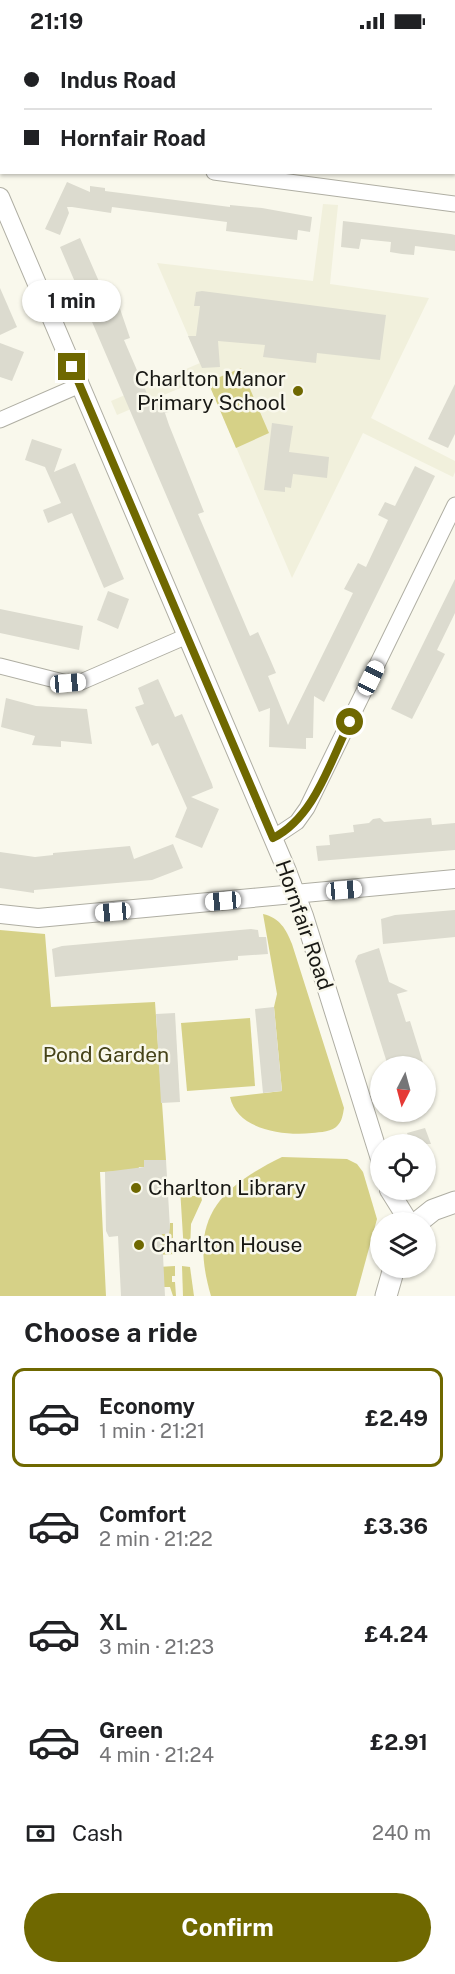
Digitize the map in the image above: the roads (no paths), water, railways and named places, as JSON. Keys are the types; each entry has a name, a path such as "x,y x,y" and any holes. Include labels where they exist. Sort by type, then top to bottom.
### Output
{"main road":[{"path":"430,1212 455,1202"},
{"path":"386,1296 391,1278"}],"street":[{"path":"229,174 455,204"},
{"name":"Hornfair Road","path":"0,197 296,894 372,1134"},
{"path":"0,420 80,385"},
{"path":"273,838 297,822 307,808 455,505"},
{"path":"0,666 68,683 81,682 187,636"},
{"path":"0,914 38,918 455,879"}],"place":[{"name":"Charlton Manor Primary School","path":"298,391"},
{"name":"Charlton Library","path":"136,1188"},
{"name":"Charlton House","path":"139,1245"}],"park label":[{"name":"Pond Garden","path":"106,1055"}]}
